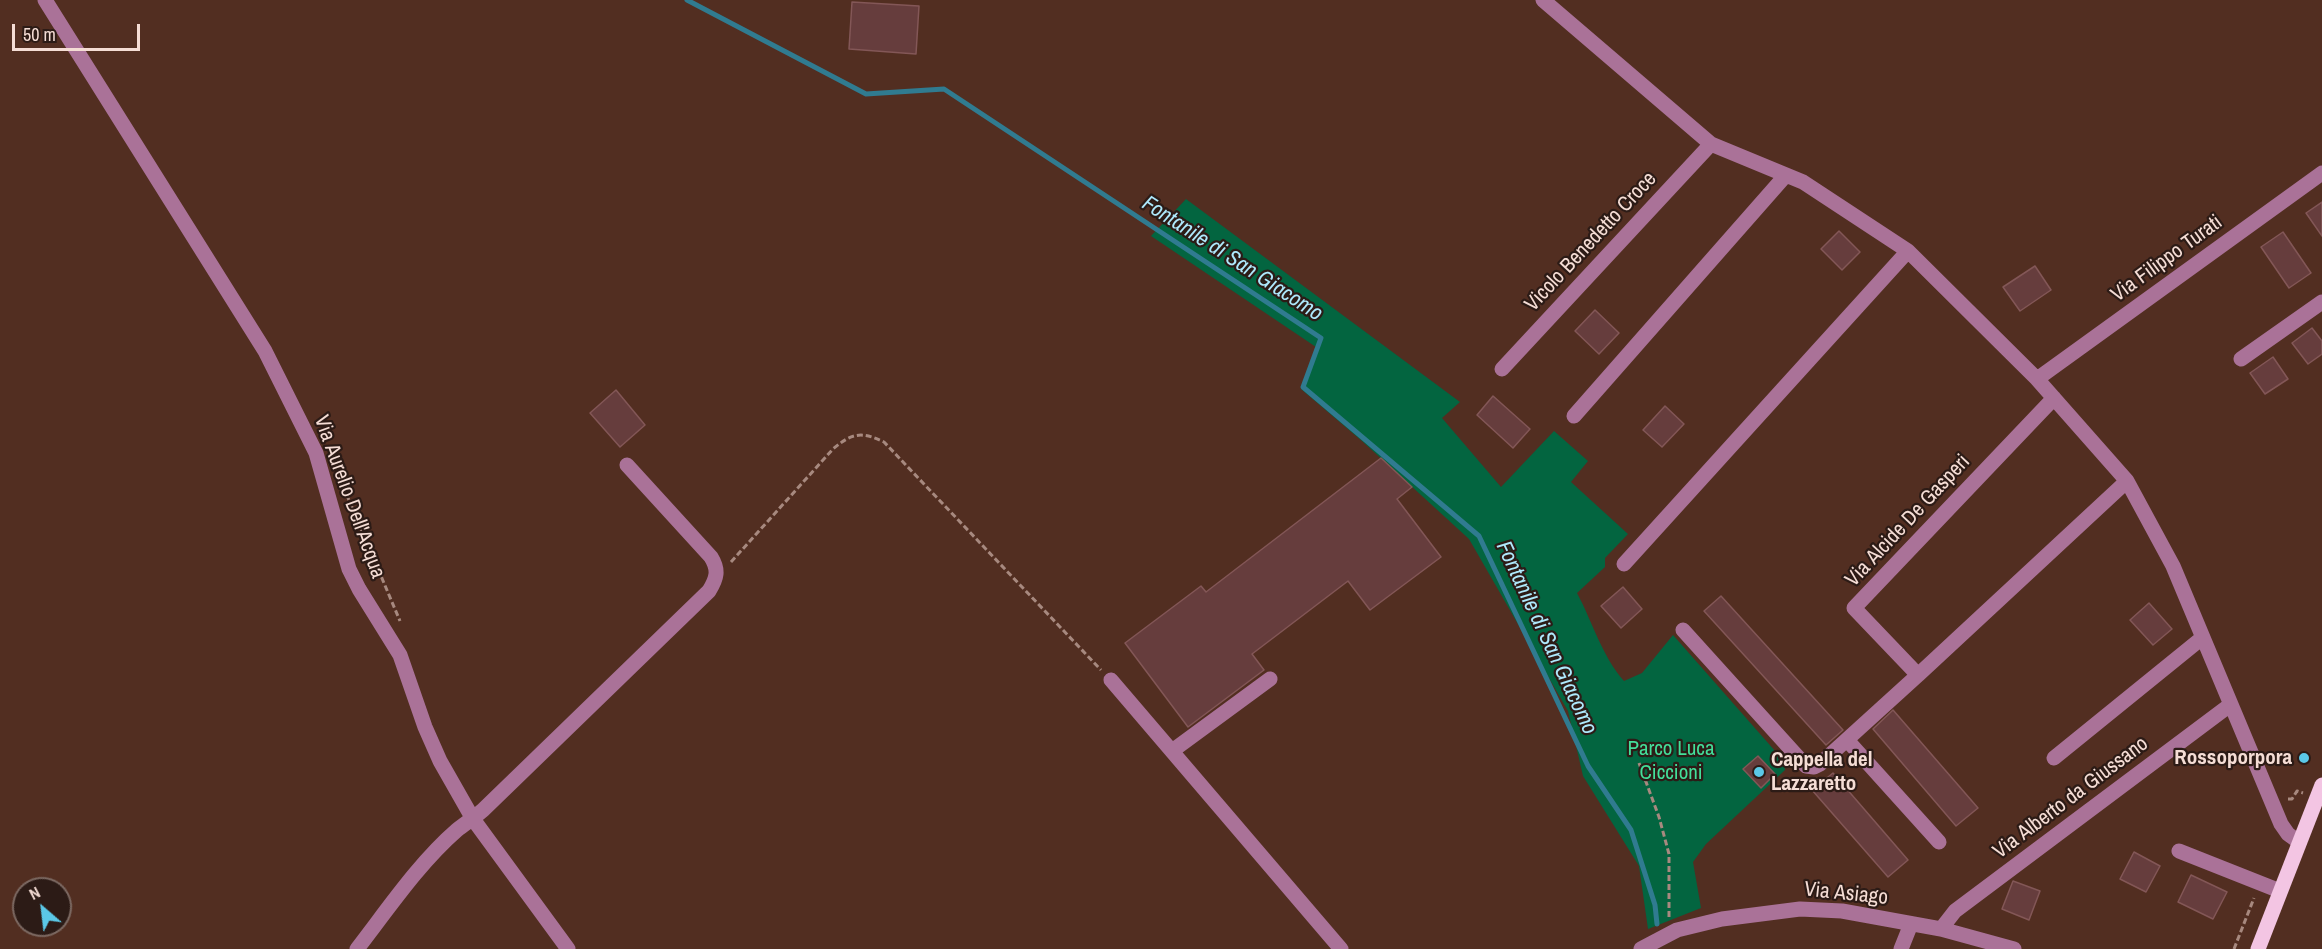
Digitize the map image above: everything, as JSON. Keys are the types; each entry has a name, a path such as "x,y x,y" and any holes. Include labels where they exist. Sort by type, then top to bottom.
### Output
{"main road":[{"path":"2258,949 2299,842 2319,805 2322,785"}],"street":[{"name":"Via Aurelio Dell'Acqua","path":"45,0 265,351 316,453 349,569 400,655 436,753 473,819 568,949"},
{"path":"1543,0 1711,144 1803,183 1908,251 2037,379 2127,481 2173,566 2281,824 2288,834 2299,842"},
{"name":"Vicolo Benedetto Croce","path":"1502,369 1711,144"},
{"name":"Via Filippo Turati","path":"2037,379 2322,173"},
{"path":"1574,416 1786,175"},
{"path":"1624,564 1908,251"},
{"path":"2241,359 2322,302"},
{"name":"Via Alcide De Gasperi","path":"1918,675 1854,609 2054,398"},
{"path":"357,949 421,868 458,829 473,819 709,591 716,579 717,566 711,557 627,465"},
{"path":"1683,630 1806,765 1814,767 1847,740 2127,481"},
{"path":"2054,758 2202,638"},
{"path":"1172,751 1270,679"},
{"path":"1111,680 1341,949"},
{"name":"Via Alberto da Giussano","path":"1941,929 1955,911 2230,705"},
{"path":"1847,740 1939,842"},
{"path":"2179,851 2280,891"},
{"name":"Via Asiago","path":"1641,949 1677,930 1722,918 1800,909 1842,911 1941,929 2014,949"},
{"path":"1901,949 1911,924"}],"path":[{"path":"716,579 833,449 846,438 859,434 872,436 884,442 1111,680"},
{"path":"1638,763 1659,817 1669,854 1670,904 1667,934"},
{"path":"2234,949 2260,883"}],"green space":[{"name":"Parco Luca Ciccioni","path":"1186,199 1460,402 1442,418 1501,487 1554,431 1588,461 1571,482 1628,534 1605,558 1605,567 1577,593 1616,671 1624,681 1642,673 1673,635 1783,760 1785,770 1706,844 1693,862 1701,908 1648,929 1639,866 1583,776 1568,711 1469,539 1362,441 1301,389 1316,347 1151,236"}],"building":[{"path":"852,2 919,6 916,54 849,49"},
{"path":"2322,202 2322,236 2306,213"},
{"path":"1839,231 1860,252 1842,270 1821,249"},
{"path":"2283,232 2311,273 2289,288 2261,247"},
{"path":"2035,266 2051,290 2020,311 2003,287"},
{"path":"1595,310 1619,333 1599,354 1575,331"},
{"path":"2312,328 2322,341 2322,354 2308,364 2292,343"},
{"path":"2273,357 2288,379 2265,394 2250,373"},
{"path":"616,390 645,425 620,447 590,413"},
{"path":"1493,396 1530,429 1513,448 1477,415"},
{"path":"1665,406 1684,424 1662,447 1643,430"},
{"path":"1381,458 1412,487 1397,499 1441,557 1370,610 1348,581 1252,654 1264,670 1188,727 1125,643 1201,586 1206,592"},
{"path":"1623,587 1642,609 1621,628 1601,606"},
{"path":"1721,596 1843,730 1826,745 1704,611"},
{"path":"2149,603 2172,629 2153,645 2130,620"},
{"path":"1893,710 1978,808 1956,826 1873,729"},
{"name":"Cappella del Lazzaretto","path":"1758,756 1775,774 1761,788 1743,769"},
{"path":"1833,773 1908,860 1888,877 1812,790"},
{"path":"2134,852 2160,866 2146,892 2120,879"},
{"path":"2191,875 2227,892 2213,919 2178,902"},
{"path":"2013,881 2040,891 2029,920 2002,909"}],"waterway":[{"name":"Fontanile di San Giacomo","path":"687,0 866,94 944,89 1321,338 1303,387 1479,536 1588,766 1631,830 1655,905 1657,924"}],"place":[{"name":"Rossoporpora","path":"2304,758"},
{"name":"Cappella del Lazzaretto","path":"1759,772"}]}
